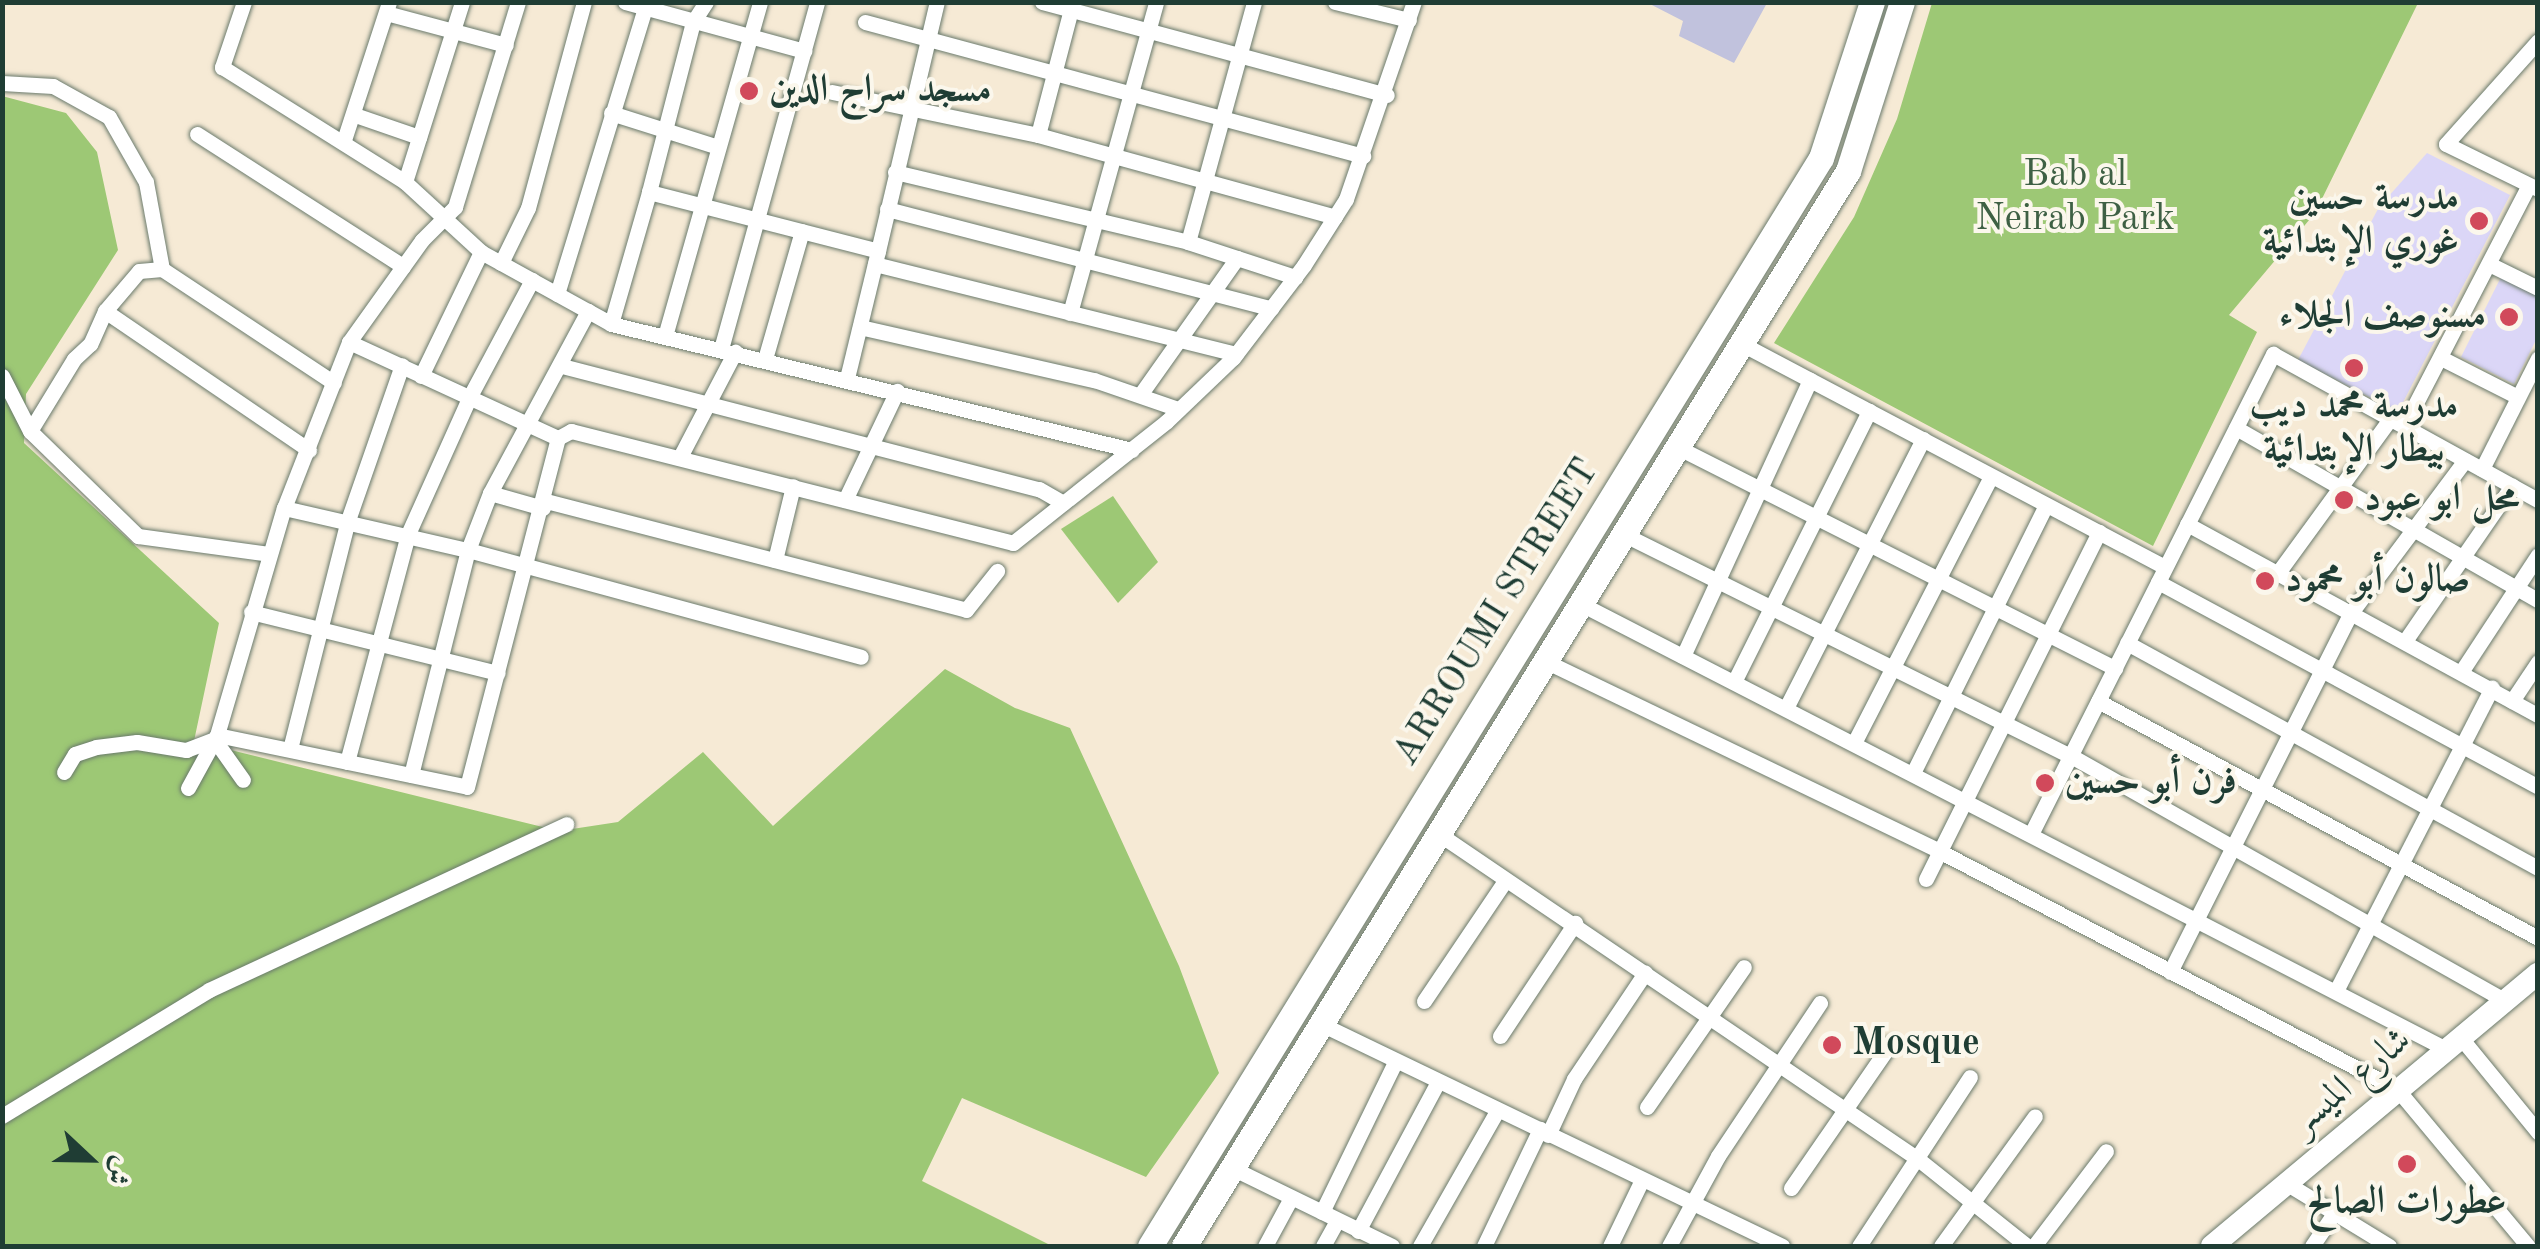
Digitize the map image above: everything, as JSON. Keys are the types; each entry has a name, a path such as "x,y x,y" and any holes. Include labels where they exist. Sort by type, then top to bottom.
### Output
{"main road":[{"name":"ARROUMI STREET","path":"1150,1246 1821,158 1872,2"},
{"name":"ARROUMI STREET","path":"1184,1246 1848,171 1902,2"},
{"name":"شارع الميسر","path":"2212,1246 2504,1000 2534,982"}],"street":[{"path":"244,2 222,66 405,182 481,252 611,324 1132,450"},
{"path":"405,182 462,2"},
{"path":"188,788 216,737 284,508 350,342 422,240 446,222 518,2"},
{"path":"501,262 528,208 584,2"},
{"path":"611,324 693,22 706,2"},
{"path":"665,336 760,2"},
{"path":"680,457 728,350 817,2"},
{"path":"846,378 936,2"},
{"path":"1042,2 1072,6 1240,50 1387,95"},
{"path":"1070,313 1156,2"},
{"path":"1188,242 1254,2"},
{"path":"1334,2 1372,7 1408,20"},
{"path":"558,438 571,431 1013,543 1178,409 1236,354 1295,276 1335,217 1363,156 1387,95 1414,2"},
{"path":"557,294 611,113 638,4 804,51"},
{"path":"1038,136 1072,6"},
{"path":"344,140 356,115 387,8 453,32 506,44"},
{"path":"865,22 1130,90 1363,156"},
{"path":"2277,574 2339,488 2397,423 2442,358 2533,187 2446,144 2538,41"},
{"path":"2,83 53,86 108,117 146,182 162,269"},
{"path":"832,92 1111,154 1335,217"},
{"path":"611,113 718,146"},
{"path":"356,115 419,137"},
{"path":"197,134 403,266"},
{"path":"895,172 1096,218 1295,276"},
{"path":"648,192 802,231 876,258 1070,313 1236,354"},
{"path":"887,209 1086,256 1271,308"},
{"path":"766,359 802,231"},
{"path":"30,431 74,359 90,344 104,310 139,272 155,237"},
{"path":"421,376 481,252"},
{"path":"1140,394 1237,258"},
{"path":"2489,264 2538,288"},
{"path":"139,272 162,269 334,383"},
{"path":"347,762 375,644 408,534 469,398 532,280"},
{"path":"104,310 309,450"},
{"path":"410,775 468,550 490,492 562,366 588,311"},
{"path":"860,328 1140,394 1178,409"},
{"path":"350,342 558,438"},
{"path":"1740,344 2099,532 2320,670 2538,788"},
{"path":"2032,834 2273,354 2538,500"},
{"path":"2442,358 2518,397"},
{"path":"2482,469 2538,358"},
{"path":"290,750 346,523 402,365"},
{"path":"562,366 1039,488 1063,504"},
{"path":"2,376 30,431 138,536 269,554"},
{"path":"1683,656 1810,380"},
{"path":"845,500 898,391"},
{"path":"1734,682 1869,411"},
{"path":"2236,428 2412,530 2466,554 2538,600"},
{"path":"64,772 76,754 96,747 137,742 186,750 216,737 466,787 545,504 558,438"},
{"path":"1786,708 1923,440"},
{"path":"1677,447 2115,668"},
{"path":"2170,972 2259,788 2350,614 2465,460"},
{"path":"1854,743 1991,476"},
{"path":"774,560 793,486"},
{"path":"2407,638 2512,486"},
{"path":"490,492 966,610 997,572"},
{"path":"1913,773 2046,504"},
{"path":"284,508 408,534 860,657"},
{"path":"2187,524 2350,614 2407,638 2538,715"},
{"path":"1926,879 2099,532"},
{"path":"1624,534 2071,756 2504,1000"},
{"path":"2463,669 2538,555"},
{"path":"1580,604 2032,834 2194,922 2453,1043 2538,1132"},
{"path":"251,612 498,673"},
{"path":"2128,643 2538,868"},
{"path":"1545,661 1940,852 2397,1089 2528,1246"},
{"path":"2512,700 2538,662"},
{"path":"2337,989 2427,807 2492,687"},
{"path":"2098,700 2538,938"},
{"path":"216,737 243,780"},
{"path":"2,1116 208,990 566,824"},
{"path":"1439,834 1918,1158 2030,1246 2106,1151"},
{"path":"1424,1001 1505,881"},
{"path":"1500,1036 1575,923"},
{"path":"1646,1107 1744,967"},
{"path":"1484,1246 1574,1079 1645,973"},
{"path":"1669,1246 1692,1200 1820,1004"},
{"path":"1321,1024 1641,1182 1692,1200 1782,1246"},
{"path":"1791,1188 1891,1043"},
{"path":"1322,1212 1395,1062"},
{"path":"1859,1246 1970,1077"},
{"path":"1358,1231 1438,1082"},
{"path":"1420,1246 1497,1111"},
{"path":"1941,1246 2035,1116"},
{"path":"1232,1168 1386,1245"},
{"path":"1610,1246 1641,1182"},
{"path":"2286,1183 2388,1246"},
{"path":"1266,1246 1291,1198"},
{"path":"2312,1246 2334,1213"},
{"path":"1323,1246 1338,1220"}],"shaded area":[{"path":"1648,3 1767,3 1734,63 1679,36 1683,21"},
{"path":"2427,153 2510,195 2398,412 2298,360 2379,207"},
{"name":"مسنوصف الجلاء","path":"2501,277 2537,295 2537,338 2514,384 2461,357"}],"green space":[{"name":"Bab al Neirab Park","path":"1932,3 2418,3 2315,213 2229,315 2257,332 2153,546 1774,343 1854,217 1897,119"},
{"path":"2,96 66,113 97,152 118,250 26,394 24,443 219,623 194,741 559,831 618,822 703,752 773,826 945,669 1015,708 1070,728 1179,966 1219,1073 1146,1177 962,1098 922,1181 1052,1246 3,1246"},
{"path":"1113,496 1158,562 1118,603 1061,529"}],"place":[{"name":"مسجد سراج الدين","path":"749,91"},
{"name":"مدرسة حسين غوري الإبتدائية","path":"2479,221"},
{"name":"مسنوصف الجلاء","path":"2509,317"},
{"name":"مدرسة محمد ديب بيطار الإبتدائية","path":"2354,368"},
{"name":"محل ابو عبود","path":"2344,500"},
{"name":"صالون أبو محمود","path":"2265,581"},
{"name":"فرن أبو حسين","path":"2045,783"},
{"name":"Mosque","path":"1832,1045"},
{"name":"عطورات الصالح","path":"2407,1164"}]}
